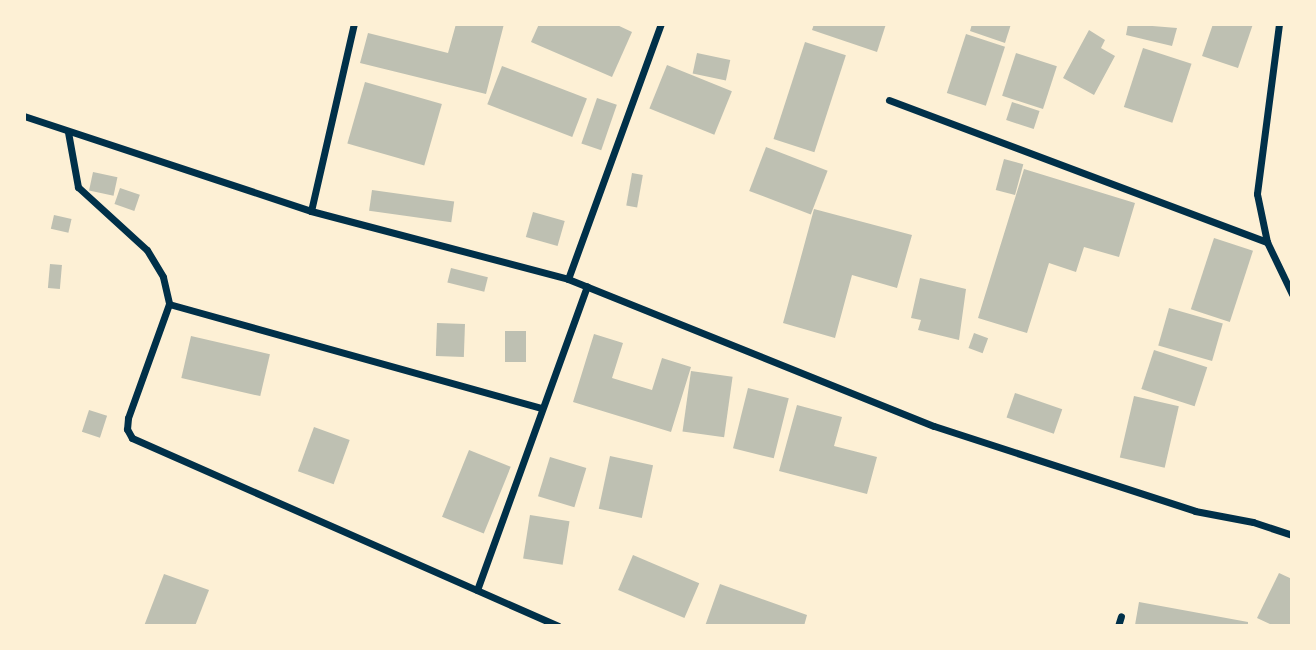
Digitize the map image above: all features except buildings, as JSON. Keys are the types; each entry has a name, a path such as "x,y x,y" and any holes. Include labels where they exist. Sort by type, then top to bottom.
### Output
{"street":[{"path":"312,211 354,24"},
{"path":"568,279 662,24"},
{"path":"1279,24 1257,194 1266,242 1292,294"},
{"path":"890,100 1266,242"},
{"path":"24,116 312,211 568,279 934,426 1195,511 1253,522 1292,535"},
{"path":"68,132 78,187 147,250 163,277 169,304 128,418 127,429 132,438 558,625"},
{"path":"477,590 587,286"},
{"path":"169,304 542,408"},
{"path":"1118,625 1121,616"}]}
